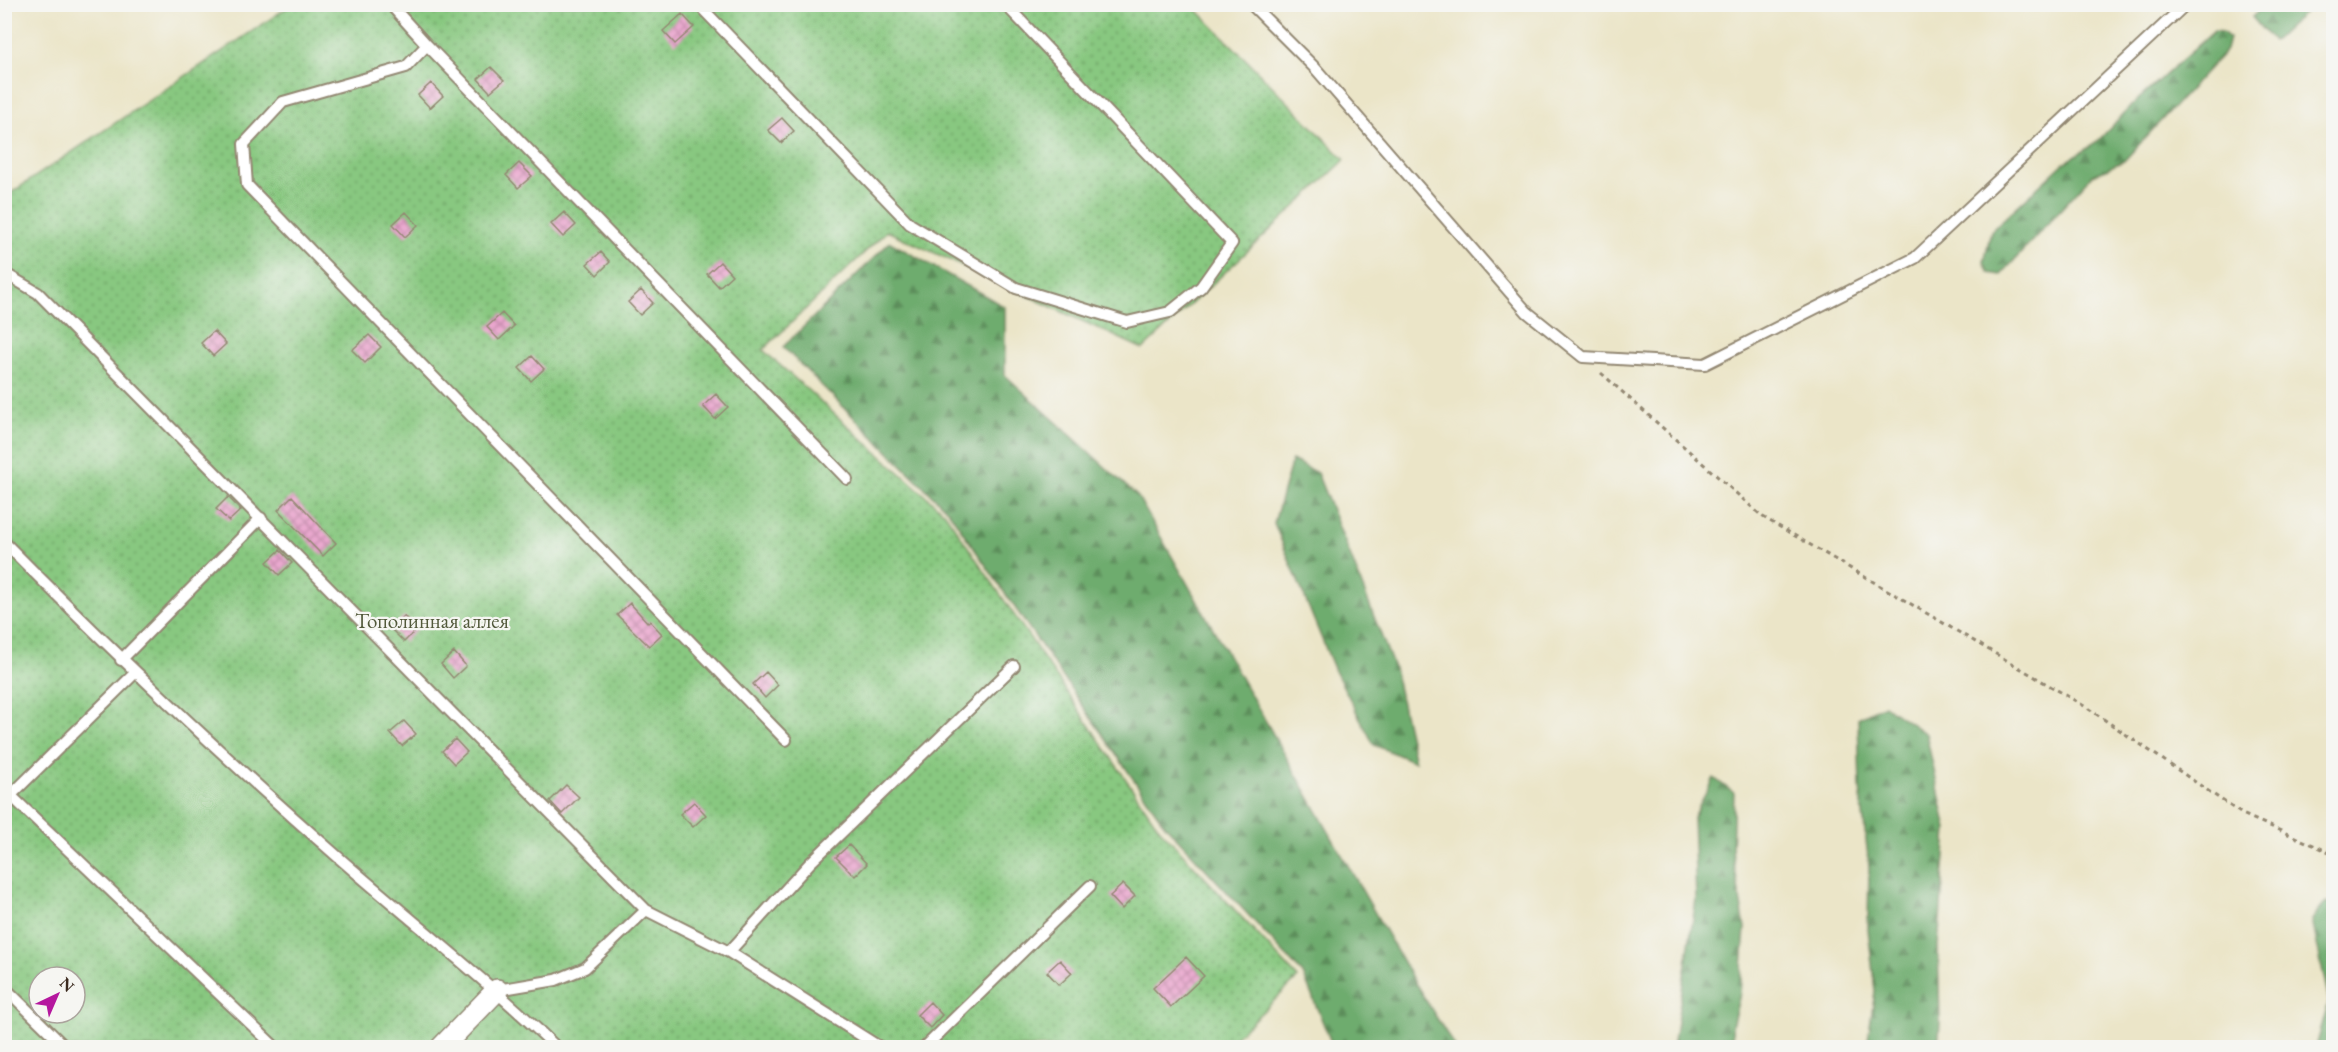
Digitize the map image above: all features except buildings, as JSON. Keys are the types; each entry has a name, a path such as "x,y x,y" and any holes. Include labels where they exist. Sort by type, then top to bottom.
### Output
{"street":[{"path":"441,1047 497,990"}],"lane":[{"path":"390,4 847,479"},
{"path":"698,4 910,224 1016,288 1127,322 1170,312 1201,287 1232,243 1005,4"},
{"path":"1251,4 1316,68 1527,312 1583,357 1705,364 1916,258 2186,4"},
{"path":"427,45 406,67 283,102 244,144 247,184 786,740"},
{"path":"4,273 38,292 646,910 729,952 865,1044 881,1047"},
{"path":"121,660 261,518"},
{"path":"4,542 135,673 338,857 497,990 557,1047"},
{"path":"729,952 810,863 1014,666"},
{"path":"135,673 7,795 276,1047"},
{"path":"924,1047 1090,886"},
{"path":"497,990 556,980 585,968 646,910"},
{"path":"4,987 66,1047"}],"path":[{"path":"1583,357 1763,517 2086,707 2242,814 2334,854"}],"green space":[{"name":"Тополинная аллея","path":"291,5 1192,5 1345,160 1143,349 887,231 763,350 945,513 1159,828 1298,978 1225,1047 5,1048 5,197"},
{"path":"2265,5 2312,5 2273,42 2252,17"},
{"path":"2214,31 2223,32 2229,38 2226,50 2124,161 2092,175 2001,275 1989,273 1984,262 1991,231 2065,162 2096,143 2132,105"},
{"path":"890,242 1005,307 1005,375 1138,497 1415,983 1455,1047 1333,1047 1303,974 1165,825 949,512 783,347"},
{"path":"1292,460 1317,473 1394,668 1415,762 1374,745 1335,671 1274,523"},
{"path":"1884,705 1926,734 1947,829 1938,946 1940,1023 1938,1047 1867,1047 1875,991 1868,929 1869,866 1860,788 1858,718"},
{"path":"1714,778 1734,793 1732,851 1745,928 1740,994 1732,1026 1733,1047 1673,1047 1696,899 1693,817"},
{"path":"2326,902 2333,904 2333,1047 2316,1047 2329,1001 2312,920"}]}
